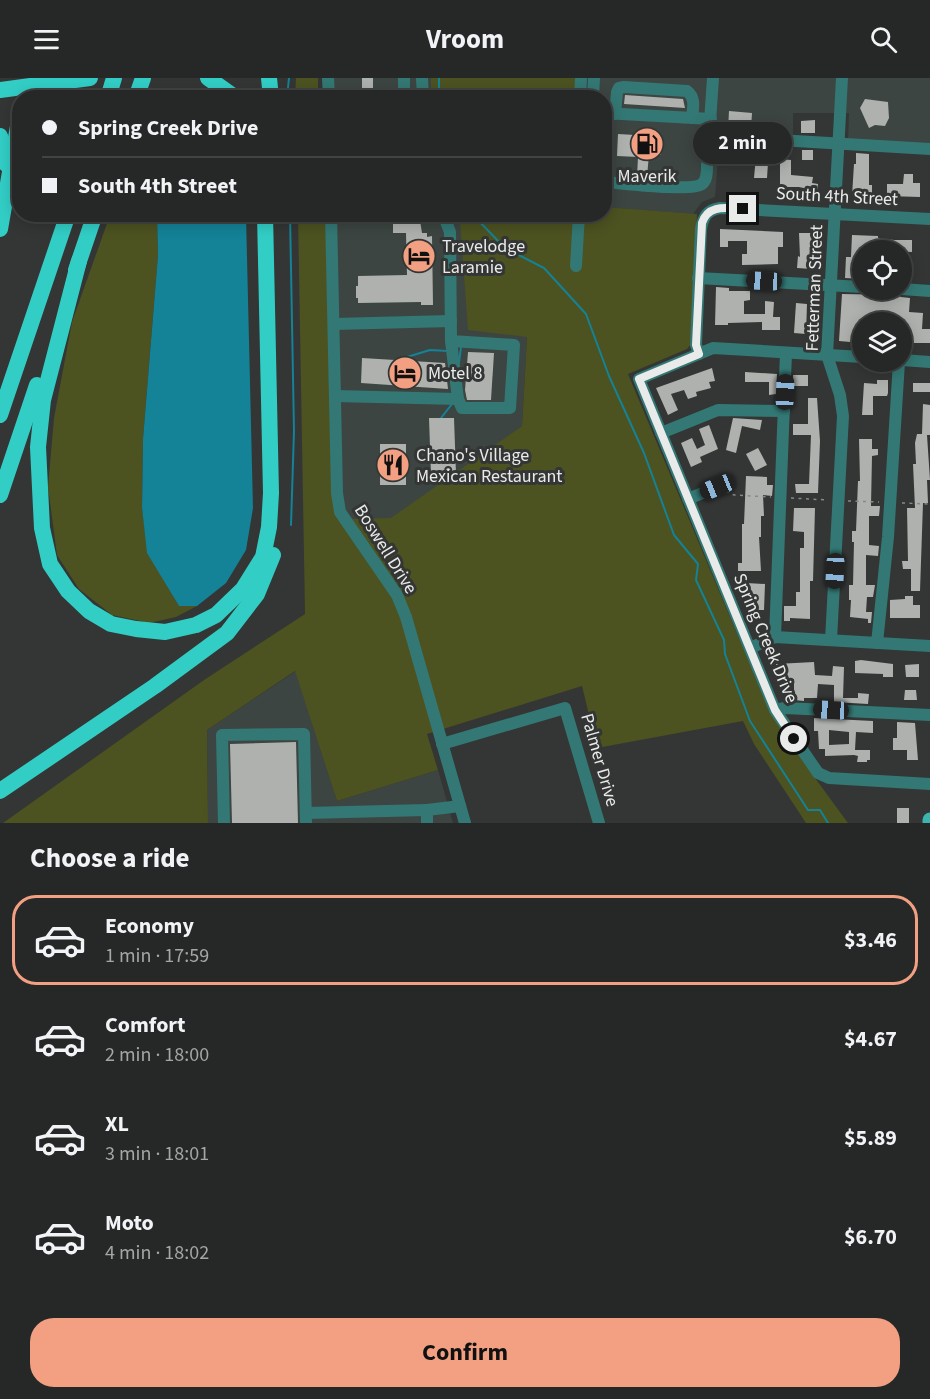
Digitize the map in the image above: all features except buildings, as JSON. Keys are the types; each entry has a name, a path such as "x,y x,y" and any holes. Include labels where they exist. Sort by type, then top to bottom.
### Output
{"highway":[{"path":"0,90 90,78"},
{"path":"207,78 224,90"},
{"path":"0,136 8,180"},
{"path":"0,229 12,158"},
{"path":"0,415 65,222"},
{"path":"0,495 92,222"},
{"path":"79,261 43,400 38,447 42,528 50,564 68,591 89,611 111,624 165,632 196,625 216,615 243,589 263,556 269,526 271,493 265,222"},
{"path":"0,791 156,686 226,633 258,594 274,553 280,522 274,222"}],"street":[{"path":"612,183 688,188 698,186 705,180 713,78"},
{"name":"Fetterman Street","path":"831,640 843,416 840,395 827,355 842,78"},
{"path":"612,107 617,92 624,87 687,91 693,100 692,118"},
{"path":"612,113 711,119"},
{"path":"710,136 930,149"},
{"name":"South 4th Street","path":"698,278 702,223 707,213 720,208 930,219"},
{"name":"Boswell Drive","path":"331,222 337,493 340,512 397,595 406,617 465,823"},
{"path":"446,222 450,232 451,321 452,341 458,399 462,408 510,408 514,345 452,341"},
{"path":"576,266 579,222"},
{"path":"852,286 698,278 696,345 699,354 713,348 852,356"},
{"path":"912,290 930,291"},
{"path":"334,324 451,321"},
{"path":"775,637 786,353"},
{"name":"Spring Creek Drive","path":"699,354 639,379 775,710 818,773 828,778 930,784"},
{"path":"912,361 930,362"},
{"path":"877,643 891,502 899,372"},
{"path":"335,396 458,399"},
{"path":"661,433 718,410 784,411"},
{"path":"688,499 717,487"},
{"path":"750,648 775,637 930,646"},
{"name":"Palmer Drive","path":"442,744 565,708 600,823"},
{"path":"775,710 785,708 930,715"},
{"path":"224,823 222,735 304,734 306,818 427,817 460,806"}],"path":[{"path":"717,487 734,495 930,504"}],"shaded area":[{"path":"328,78 431,78 431,90 329,90"},
{"path":"576,78 930,78 930,149 848,143 849,113 793,113 793,136 720,132 715,197 702,202 693,214 612,208 612,90 575,90"},
{"path":"331,222 460,222 527,336 522,426 391,519 345,519 340,512"},
{"path":"296,671 337,801 438,770 453,823 208,823 207,730"}],"green space":[{"path":"296,78 318,78 318,90 295,90"},
{"path":"431,78 576,78 575,90 431,90"},
{"path":"612,208 697,214 691,344 687,349 628,374 764,698 807,767 848,823 806,823 754,744 743,721 597,748 582,686 427,734 438,770 337,801 295,671 207,730 208,823 3,823 204,680 305,614 298,222 331,222 337,493 345,519 391,518 522,426 527,337 468,330 460,222 612,222"},
{"path":"108,222 157,222 158,255 143,439 142,508 148,553 179,606 197,606 176,617 149,623 112,615 79,589 57,555 48,487 54,418 72,322"}],"water":[{"path":"157,222 246,222 253,508 246,550 226,583 197,606 179,606 147,553 142,508 143,439 158,255"}],"waterway":[{"path":"288,90 289,78"},
{"path":"439,78 439,90"},
{"path":"290,222 294,431 291,525"},
{"path":"480,222 505,248 544,268 586,314 609,376 644,453 674,535 698,564 696,580 724,640 725,654 750,721 808,810 820,810 828,823"},
{"path":"459,363 461,347"},
{"path":"407,357 430,350 448,351"},
{"path":"441,418 452,404"}],"place":[{"name":"Maverik","path":"647,144"},
{"name":"Travelodge Laramie","path":"419,256"},
{"name":"Motel 8","path":"405,373"},
{"name":"Chano's Village Mexican Restaurant","path":"393,465"}],"route":[{"path":"743,209 716,208 703,218 696,345 699,354 639,379 775,710 794,739"}]}
